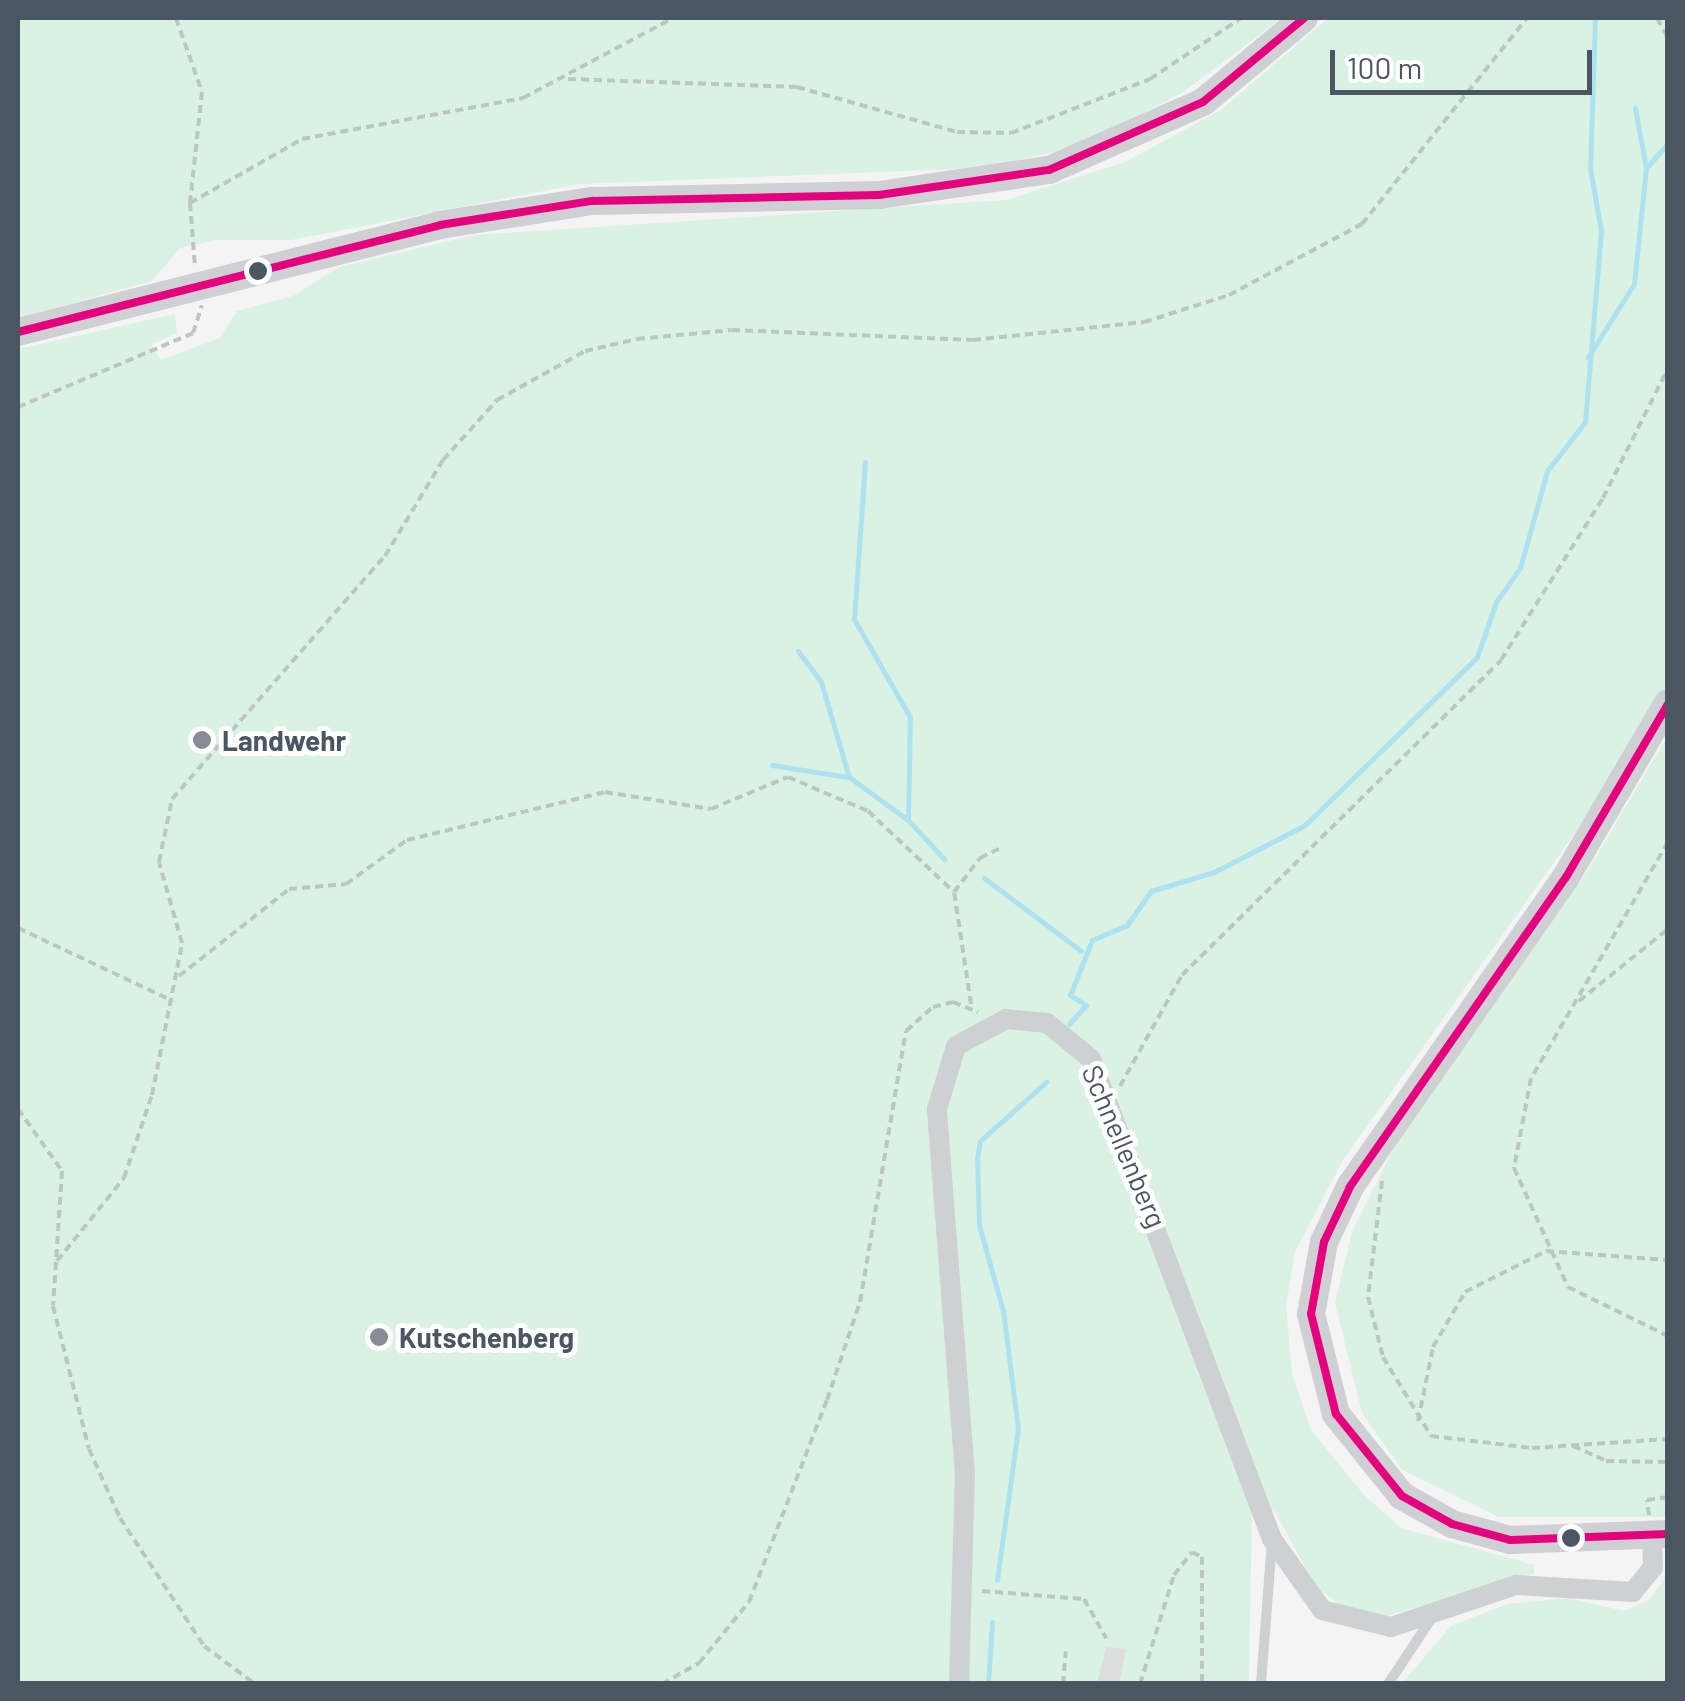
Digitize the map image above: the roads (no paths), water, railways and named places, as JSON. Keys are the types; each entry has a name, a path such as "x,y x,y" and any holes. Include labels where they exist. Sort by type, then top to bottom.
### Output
{"main road":[{"path":"18,332 200,292 440,225 592,201 879,195 1049,170 1203,102 1304,18"},
{"path":"1660,1535 1547,1544 1452,1524 1402,1496 1356,1448 1323,1378 1311,1314 1324,1242 1365,1164 1566,876 1668,702"}],"street":[{"name":"Schnellenberg","path":"959,1684 966,1590 937,1109 956,1046 987,1023 1024,1019 1066,1033 1091,1058 1112,1104 1272,1539 1306,1595 1338,1619 1391,1626 1516,1585 1633,1592 1653,1567 1660,1535"}],"lane":[{"path":"1262,1684 1272,1539"},
{"path":"1388,1684 1434,1615"}],"waterway":[{"path":"1069,1024 1086,1005 1070,995 1092,940 1127,925 1151,891 1214,872 1305,825 1477,657 1496,602 1520,568 1547,471 1585,422 1601,230 1590,169 1595,18"},
{"path":"1588,357 1634,284 1646,168 1635,108"},
{"path":"1647,167 1668,143"},
{"path":"865,462 854,619 910,717 908,820 945,860"},
{"path":"798,651 821,682 849,777 908,820"},
{"path":"772,765 847,777"},
{"path":"984,878 1081,951"},
{"path":"997,1580 1018,1429 1003,1311 979,1225 977,1158 980,1141 1046,1082"},
{"path":"988,1684 992,1622"}],"place":[{"name":"Landwehr","path":"202,740"},
{"name":"Kutschenberg","path":"379,1337"}]}
